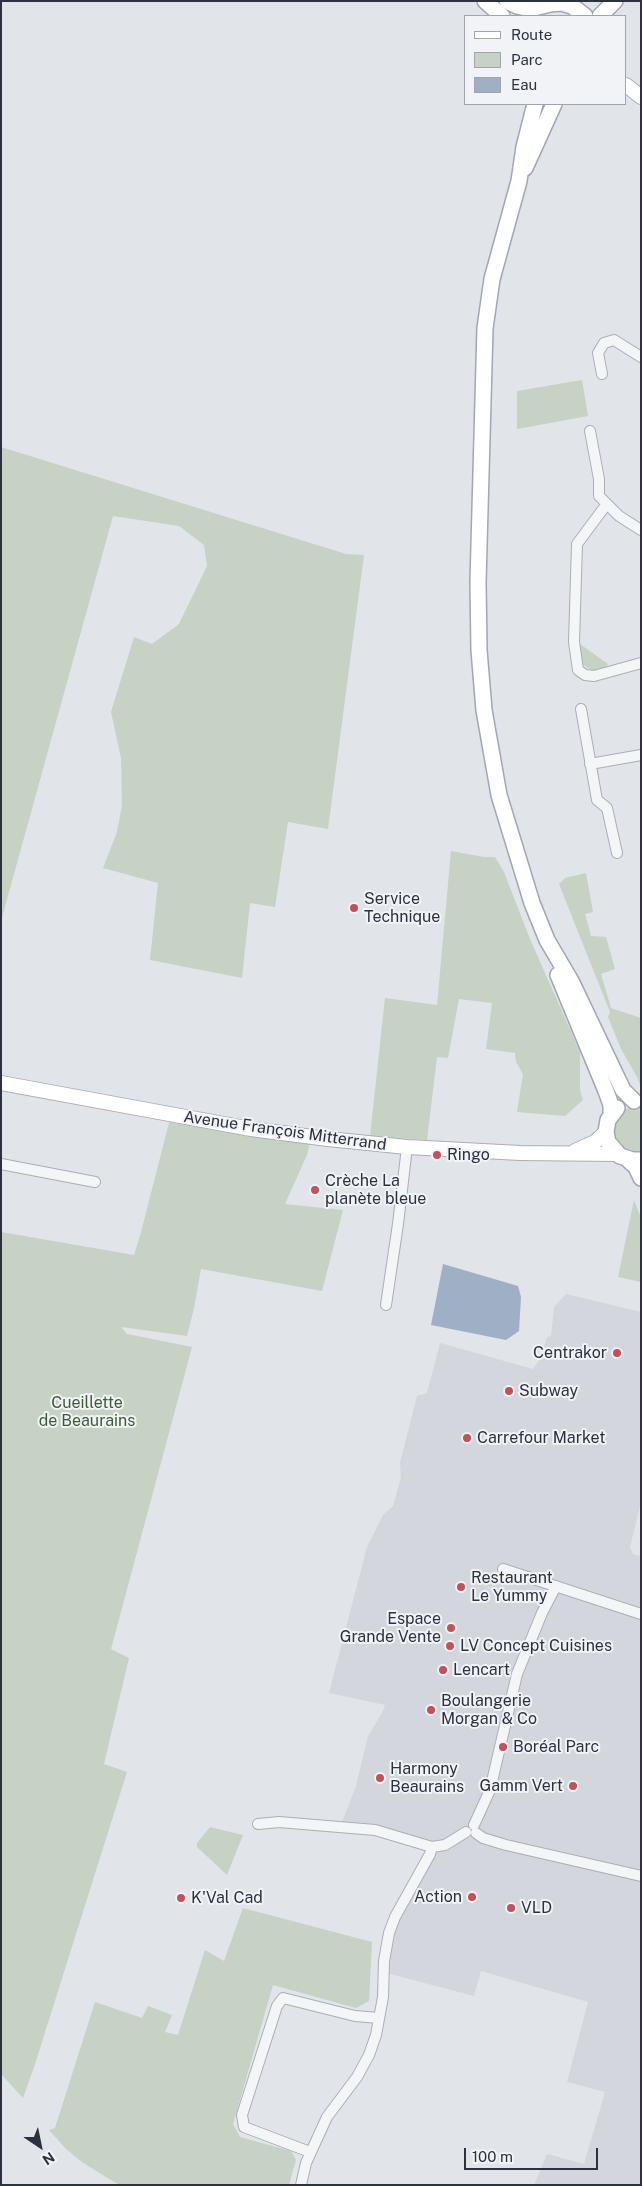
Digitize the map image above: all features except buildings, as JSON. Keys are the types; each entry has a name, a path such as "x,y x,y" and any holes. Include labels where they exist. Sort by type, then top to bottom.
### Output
{"main road":[{"path":"485,1 501,15"},
{"path":"507,1 534,12 550,4 561,3 572,6 585,15"},
{"path":"572,6 590,1"},
{"path":"601,15 615,1"},
{"path":"535,105 524,147 519,181 492,279 485,328 478,650 484,710 499,795 518,863 547,940 556,971 611,1105 611,1115 606,1132 596,1142 571,1152"},
{"path":"519,181 554,105"},
{"path":"547,940 571,981 623,1090 637,1102"},
{"name":"Avenue François Mitterrand","path":"1,1083 250,1129 407,1147 520,1153 571,1152 628,1158"},
{"path":"611,1115 621,1105 637,1102"},
{"path":"606,1132 610,1146 628,1158 636,1167 641,1178"}],"street":[{"path":"602,374 598,353 604,343 614,340 641,357"},
{"path":"590,432 599,479 599,496 606,505 641,530"},
{"path":"606,505 577,544 574,642 578,670 585,675 594,676 641,663"},
{"path":"581,709 597,800 607,808 617,853"},
{"path":"590,764 641,755"},
{"path":"386,1305 407,1147"},
{"path":"1,1164 95,1182"},
{"path":"503,1569 641,1614"},
{"path":"258,1824 279,1822 375,1830 432,1847 445,1845 472,1830 490,1790 517,1674 542,1613 556,1586"},
{"path":"472,1830 483,1838 506,1845 641,1876"},
{"path":"301,2185 310,2152 327,2117 357,2077 369,2055 376,2035 383,1997 384,1961 389,1933 395,1917 430,1854 432,1847"},
{"path":"310,2152 244,2126 242,2115 277,2006 283,1998 354,2016 379,2018"}],"shaded area":[{"name":"Boréal Parc","path":"566,1294 641,1312 641,1502 630,1547 633,1554 641,1556 641,2185 534,2185 547,2154 584,2164 605,2092 567,2082 588,2002 481,1971 474,1996 383,1972 389,1933 432,1848 368,1825 342,1822 356,1786 368,1736 385,1705 329,1693 367,1547 383,1515 393,1506 401,1478 400,1463 417,1396 427,1393 440,1343 533,1369 540,1359 547,1337 551,1336 554,1307"}],"green space":[{"path":"582,380 588,416 517,429 517,391"},
{"path":"1,447 346,554 364,555 328,829 288,822 275,907 250,903 242,978 150,960 158,883 103,868 117,832 122,805 121,758 111,712 134,637 152,644 179,624 207,566 204,545 179,526 113,516 1,921"},
{"path":"580,644 608,664 604,670 594,672 582,664"},
{"path":"451,851 495,857 504,872 530,939 580,1052 580,1090 583,1100 565,1116 517,1112 523,1074 516,1062 515,1053 486,1049 492,1003 459,999 448,1058 437,1057 427,1140 370,1136 385,998 437,1005"},
{"path":"586,873 593,912 585,914 591,936 606,937 615,969 601,974 611,1008 641,1018 641,1087 621,1049 608,1017 610,1012 559,884 565,878"},
{"path":"637,1106 641,1107 641,1153 638,1154 624,1151 612,1134 614,1120 623,1110"},
{"name":"Cueillette de Beaurains","path":"171,1115 311,1137 307,1155 285,1204 343,1210 322,1291 201,1269 187,1336 121,1327 127,1334 192,1347 111,1649 129,1658 104,1764 127,1772 23,2098 1,2074 1,1232 134,1255"},
{"path":"634,1200 641,1218 641,1282 618,1277"},
{"path":"210,1827 243,1835 227,1875 197,1847 197,1843"},
{"path":"243,1908 372,1942 369,2001 356,2008 273,1985 233,2124 240,2137 291,2151 296,2160 289,2185 120,2185 82,2162 66,2149 49,2130 55,2128 95,2002 142,2018 148,2006 172,2015 165,2032 178,2035 205,1950 224,1961"}],"water":[{"path":"443,1264 518,1286 521,1297 519,1331 506,1340 431,1325"}],"place":[{"name":"Service Technique","path":"354,908"},
{"name":"Ringo","path":"437,1155"},
{"name":"Crèche La planète bleue","path":"315,1190"},
{"name":"Centrakor","path":"617,1353"},
{"name":"Subway","path":"509,1391"},
{"name":"Carrefour Market","path":"467,1438"},
{"name":"Restaurant Le Yummy","path":"461,1587"},
{"name":"Espace Grande Vente","path":"451,1628"},
{"name":"LV Concept Cuisines","path":"450,1646"},
{"name":"Lencart","path":"443,1670"},
{"name":"Boulangerie Morgan & Co","path":"431,1710"},
{"name":"Boréal Parc","path":"503,1747"},
{"name":"Harmony Beaurains","path":"380,1778"},
{"name":"Gamm Vert","path":"573,1786"},
{"name":"Action","path":"472,1897"},
{"name":"K'Val Cad","path":"181,1898"},
{"name":"VLD","path":"511,1908"}]}
